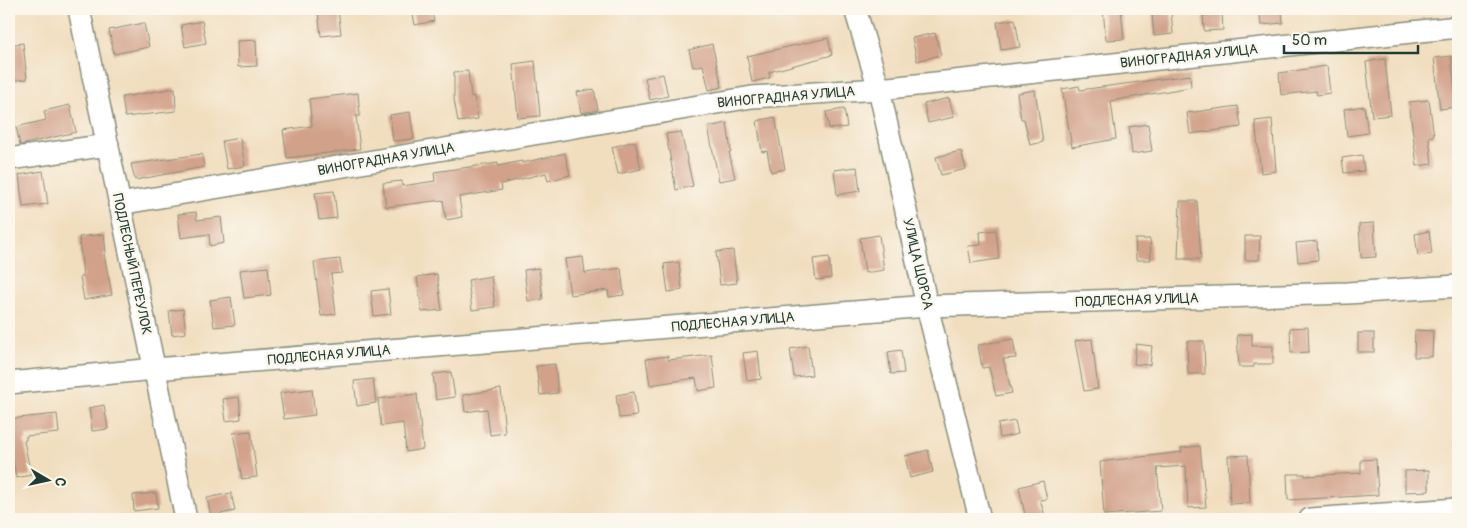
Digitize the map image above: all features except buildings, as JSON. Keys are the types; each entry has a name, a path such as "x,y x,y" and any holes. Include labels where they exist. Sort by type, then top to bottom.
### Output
{"street":[{"name":"ПОДЛЕСНЫЙ ПЕРЕУЛОК","path":"79,9 186,519"},
{"name":"УЛИЦА ЩОРСА","path":"855,9 879,89 927,306 980,519"},
{"name":"ВИНОГРАДНАЯ УЛИЦА","path":"119,204 752,98 879,89 1458,27"},
{"path":"9,159 108,145"},
{"name":"ПОДЛЕСНАЯ УЛИЦА","path":"9,384 155,369 927,306 1347,293 1458,286"},
{"path":"1310,519 1458,510"}]}
